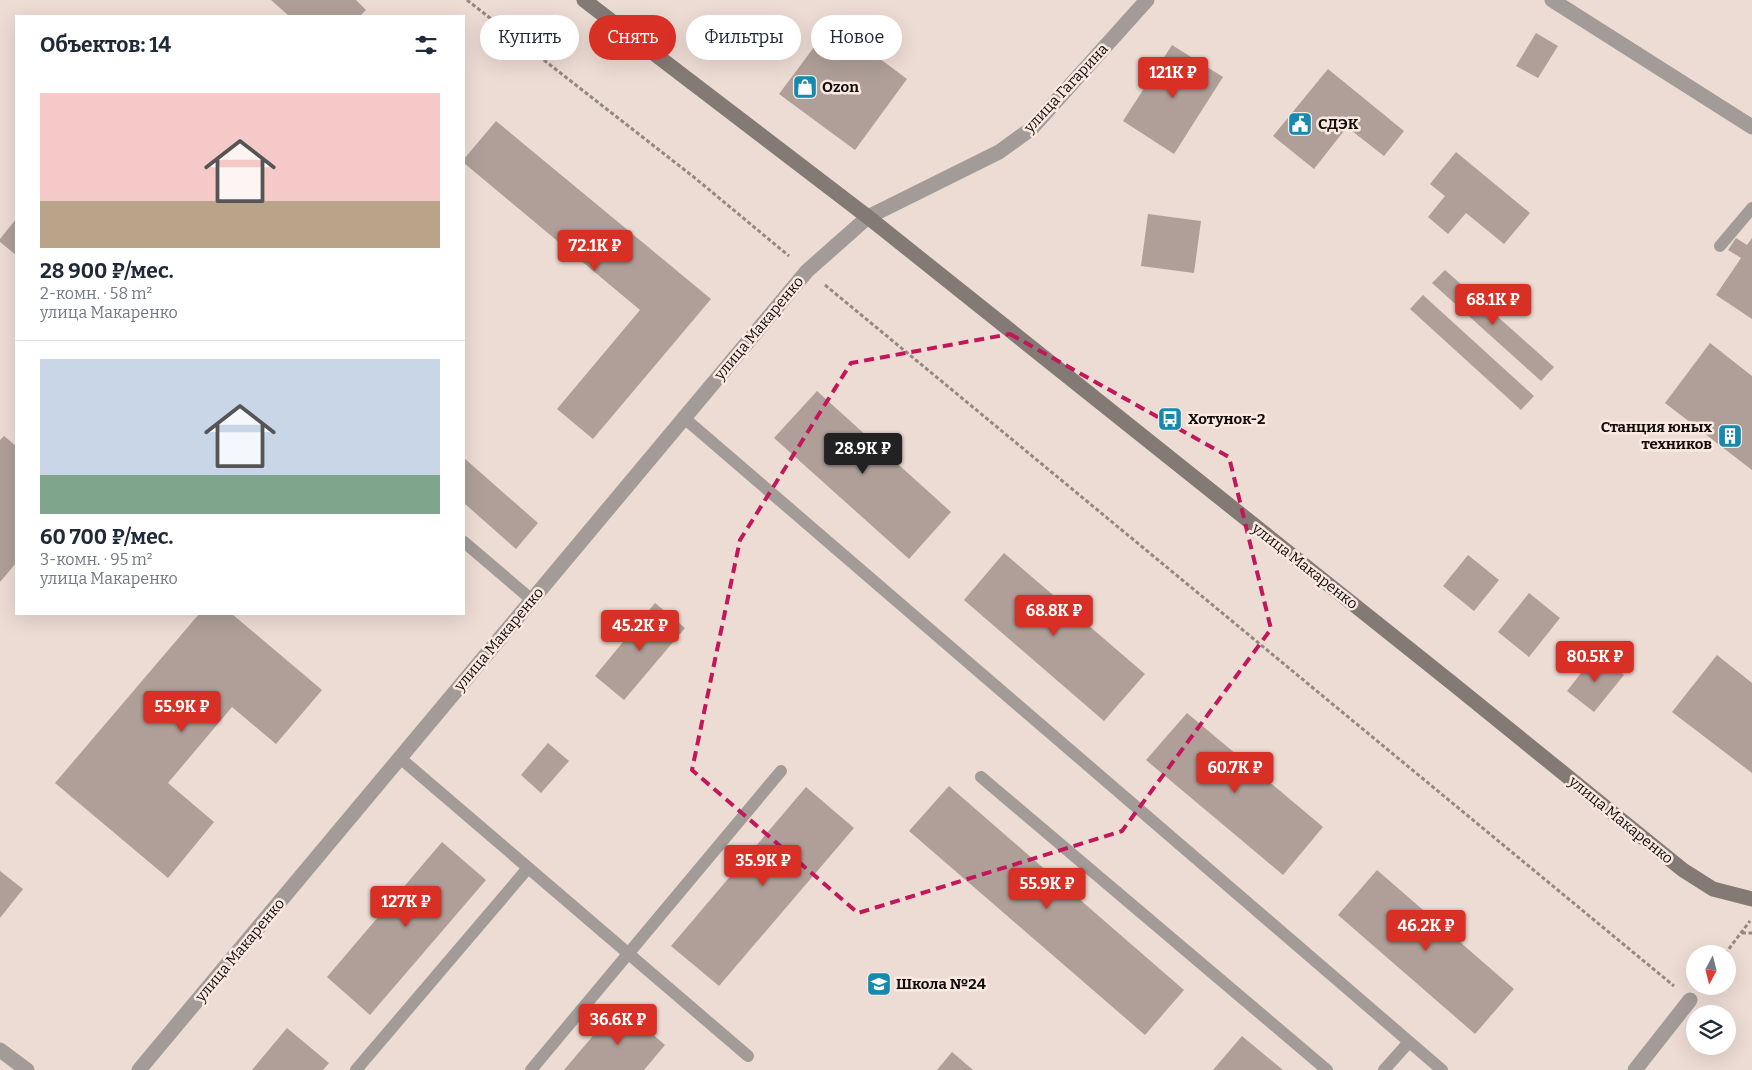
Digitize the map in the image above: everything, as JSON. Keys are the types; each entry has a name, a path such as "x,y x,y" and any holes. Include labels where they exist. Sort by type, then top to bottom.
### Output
{"main road":[{"name":"улица Макаренко","path":"584,0 868,216 1683,870 1713,889 1752,899"}],"street":[{"name":"улица Гагарина","path":"868,216 999,152 1031,129 1147,0"},
{"path":"1552,0 1752,127"},
{"name":"улица Макаренко","path":"139,1070 807,271 868,216"},
{"path":"1635,1070 1690,1000"},
{"path":"0,1050 28,1070"}],"lane":[{"path":"1720,246 1752,208"},
{"path":"683,417 1442,1070"},
{"path":"465,543 532,600"},
{"path":"400,758 748,1056"},
{"path":"530,1070 782,771"},
{"path":"981,776 1327,1070"},
{"path":"356,1070 528,868"},
{"path":"1384,1070 1409,1042"}],"path":[{"path":"467,0 696,178 1666,979"},
{"path":"1732,945 1752,919"},
{"path":"1741,933 1752,933"}],"highlighted area":[{"path":"1010,334 1229,457 1271,629 1122,831 858,913 692,770 740,540 851,363"}],"building":[{"path":"271,0 356,0 366,10 361,15 288,15"},
{"path":"1536,33 1558,46 1538,78 1516,66"},
{"path":"1172,45 1223,77 1174,154 1123,121"},
{"path":"811,51 811,60 882,60 907,79 855,150 779,94"},
{"path":"1328,69 1404,131 1384,156 1347,127 1314,169 1273,136"},
{"path":"496,121 711,299 593,439 557,409 640,310 465,164 465,158"},
{"path":"1456,152 1530,213 1504,244 1466,213 1448,234 1428,217 1445,196 1430,184"},
{"path":"1148,214 1201,221 1194,273 1141,266"},
{"path":"15,220 15,254 0,242 0,239"},
{"path":"1736,238 1747,245 1752,238 1752,319 1716,295 1741,258 1728,250"},
{"path":"1445,270 1554,367 1541,381 1432,283"},
{"path":"1423,295 1534,396 1521,410 1410,309"},
{"name":"Станция юных техников","path":"1710,343 1752,376 1752,470 1665,403"},
{"path":"817,391 951,512 909,559 774,438"},
{"path":"4,436 15,445 15,564 0,582 0,440"},
{"path":"465,459 538,523 516,549 465,504"},
{"path":"1004,553 1145,674 1104,721 964,600"},
{"path":"1468,555 1499,580 1474,611 1443,586"},
{"path":"1529,593 1560,618 1529,657 1498,632"},
{"path":"655,603 685,628 624,700 595,676"},
{"path":"198,615 233,615 322,690 276,744 232,707 168,783 214,822 168,878 55,783"},
{"path":"1596,654 1624,675 1594,712 1567,691"},
{"path":"1717,655 1752,683 1752,773 1672,712"},
{"path":"1187,713 1323,827 1283,875 1146,760"},
{"path":"548,743 569,761 541,793 521,775"},
{"path":"949,786 1184,990 1145,1035 909,831"},
{"path":"806,787 854,828 719,986 671,946"},
{"path":"442,842 486,880 370,1015 327,977"},
{"path":"1377,870 1514,989 1475,1034 1338,915"},
{"path":"0,871 23,889 0,918"},
{"path":"619,1005 665,1045 644,1070 564,1070"},
{"path":"287,1028 329,1063 323,1070 252,1070"},
{"path":"1242,1036 1283,1070 1213,1070"},
{"path":"952,1052 973,1070 937,1070"}],"place":[{"name":"Ozon","path":"805,87"},
{"name":"СДЭК","path":"1300,124"},
{"name":"Хотунок-2","path":"1170,419"},
{"name":"Станция юных техников","path":"1730,436"},
{"name":"Школа №24","path":"879,984"}]}
